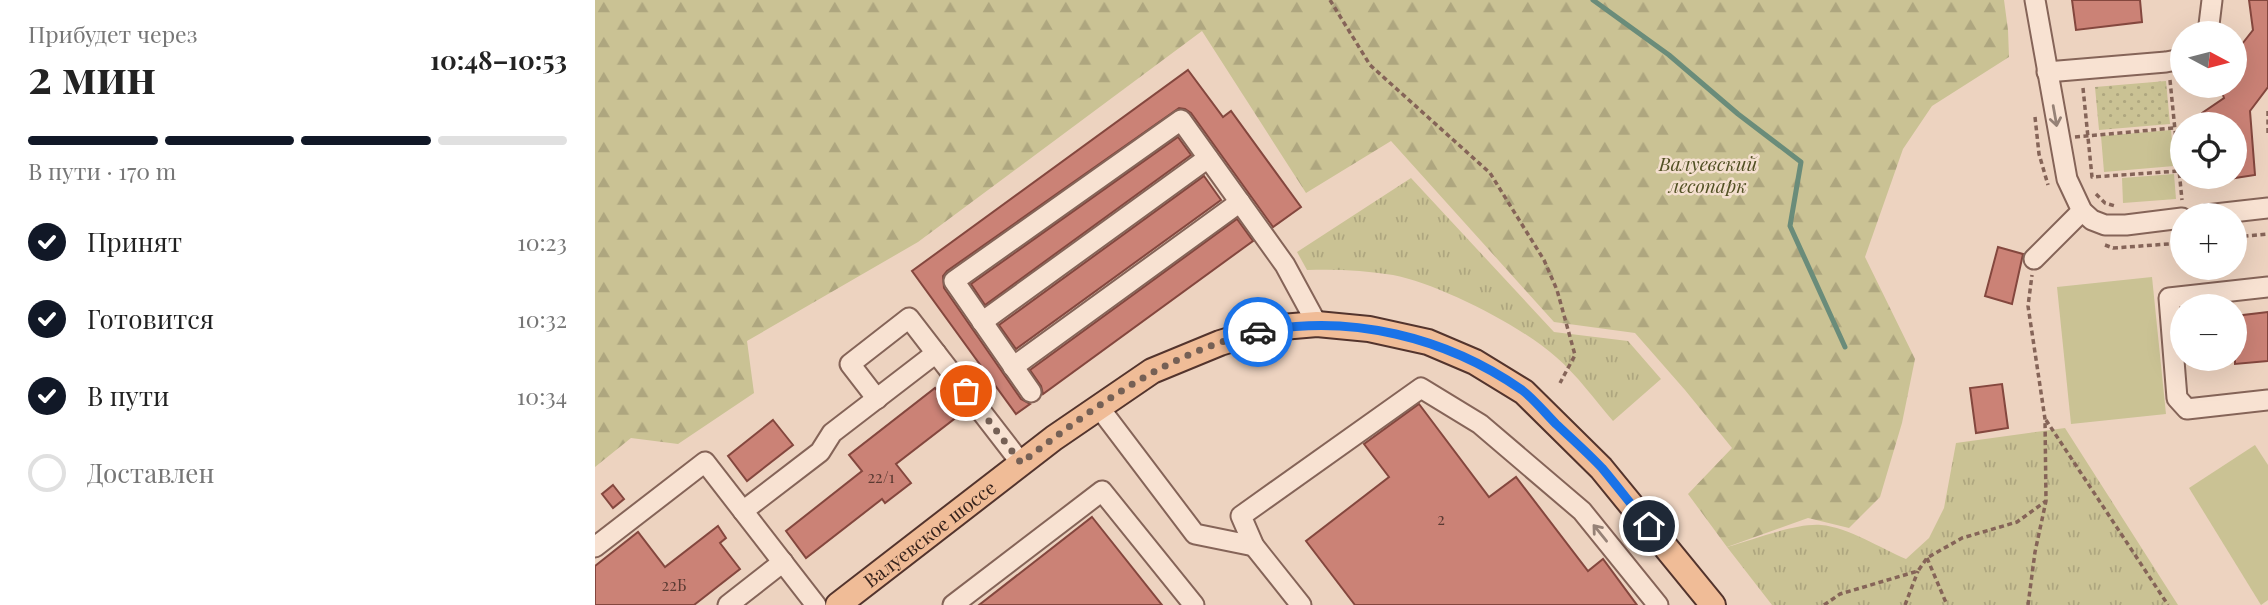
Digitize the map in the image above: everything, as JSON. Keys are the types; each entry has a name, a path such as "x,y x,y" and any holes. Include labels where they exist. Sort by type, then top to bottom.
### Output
{"main road":[{"name":"Валуевское шоссе","path":"838,605 1021,463 1098,406 1152,371 1220,343 1282,327 1317,324 1369,329 1428,342 1475,362 1524,392 1601,467 1713,605"}],"street":[{"path":"2035,0 2047,72 2059,180 2092,220 2105,225 2126,225 2170,212"},
{"path":"2209,21 2212,0"},
{"path":"2047,72 2170,63"},
{"path":"1031,392 954,281 1181,120 1285,265 1317,324"},
{"path":"982,322 1208,158"},
{"path":"1013,366 1240,202"},
{"path":"2247,210 2268,208"},
{"path":"2034,259 2083,211"},
{"path":"2268,287 2169,298 2177,398 2187,409 2268,400"},
{"path":"877,399 850,364 909,318 1021,463"},
{"path":"743,511 820,452 832,433 936,353"},
{"path":"1301,605 1254,546 1241,516 1421,388 1480,424 1582,511 1658,605"},
{"path":"1098,406 1195,534 1254,546"},
{"path":"595,547 705,462 816,605"},
{"path":"953,605 1102,491 1193,605"},
{"path":"728,605 783,562"}],"path":[{"path":"1330,0 1370,65 1490,173 1521,221 1544,260 1557,290 1576,355 1560,383"},
{"path":"2082,79 2092,177 2170,172"},
{"path":"2268,111 2268,134"},
{"path":"2072,128 2076,148"},
{"path":"2074,137 2170,128"},
{"path":"2090,187 2105,203 2118,206"},
{"path":"2189,203 2194,199"},
{"path":"2247,236 2268,234"},
{"path":"2028,605 2035,552 2046,502 2045,419 2028,306 2034,259"},
{"path":"2045,419 2168,605"},
{"path":"1905,605 1917,570 1927,558 1962,538 2017,522 2046,502"},
{"path":"1927,558 1947,605"},
{"path":"1824,605 1840,594 1917,570"}],"green space":[{"name":"Валуевский лесопарк","path":"595,0 2004,0 2009,57 1932,106 1903,149 1865,257 1915,359 1902,423 1880,497 1849,528 1808,518 1727,547 1688,494 1732,448 1635,333 1554,322 1391,141 1306,193 1202,31 918,242 747,341 754,393 678,444 631,438 595,467"},
{"path":"2166,81 2170,124 2099,130 2095,87"},
{"path":"2170,130 2170,166 2104,172 2101,136"},
{"path":"2170,174 2170,189 2175,189 2176,199 2123,203 2122,178"},
{"path":"1411,178 1554,332 1628,341 1661,379 1613,421 1556,357 1522,332 1478,307 1433,287 1393,275 1350,270 1307,270 1297,252"},
{"path":"2152,277 2166,414 2071,424 2057,287"},
{"path":"2065,428 2178,605 1772,605 1727,547 1787,529 1821,525 1853,534 1906,559 1929,538 1944,508 1956,443"},
{"path":"2255,445 2268,465 2268,600 2261,605 2189,488"}],"building":[{"path":"2072,0 2140,0 2142,22 2076,30"},
{"path":"2249,0 2268,0 2268,87 2250,111 2255,175 2247,176 2247,112 2203,112 2224,98 2247,98 2247,38 2253,30"},
{"path":"1188,70 1223,117 1231,111 1301,207 1273,227 1191,113 1179,108 947,271 943,276 944,288 1021,399 1030,404 1016,414 912,271"},
{"path":"1178,137 1191,155 985,305 971,284"},
{"path":"1204,176 1221,200 1016,349 999,325"},
{"path":"1237,219 1253,241 1043,394 1030,370"},
{"path":"1998,247 2023,254 2012,304 1985,296"},
{"path":"2268,312 2268,361 2247,363 2247,315"},
{"path":"2002,384 2008,428 1976,433 1970,388"},
{"path":"935,388 958,416 896,464 911,483 885,503 882,499 806,558 786,531 862,471 849,455"},
{"path":"1419,404 1489,497 1516,477 1588,571 1603,559 1637,605 1355,605 1306,541 1389,477 1364,444"},
{"path":"773,420 793,445 747,481 728,456"},
{"path":"613,485 624,499 613,508 602,494"},
{"path":"1092,517 1162,605 979,605"},
{"path":"718,526 726,538 720,543 740,569 694,605 595,605 595,566 638,532 665,567"}],"waterway":[{"path":"1593,0 1669,55 1738,114 1801,162 1790,226 1845,347"}],"way so far":[{"path":"966,391 1021,463 1098,406 1152,371 1220,343 1258,332"}],"route":[{"path":"1258,332 1317,324 1369,329 1428,342 1475,362 1524,392 1601,467 1649,526"}]}
